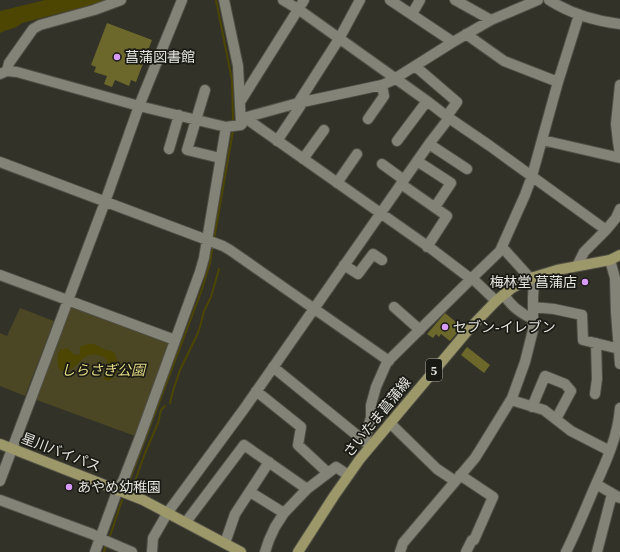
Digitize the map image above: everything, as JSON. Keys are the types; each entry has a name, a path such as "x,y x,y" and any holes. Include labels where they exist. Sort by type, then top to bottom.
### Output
{"main road":[{"name":"さいたま菖蒲線","path":"298,552 368,443 390,423 470,328 496,301 521,283 532,278 557,270 610,260 620,255"},
{"name":"星川バイパス","path":"0,444 143,500 241,552"}],"street":[{"path":"4,73 9,63 33,29 36,27 94,10 121,0"},
{"path":"0,481 105,202 139,106 182,0"},
{"path":"95,552 107,542 118,489 123,481 140,437 204,258 212,241 220,158 236,124 240,102 238,66 224,0"},
{"path":"283,0 339,38 606,230"},
{"path":"240,102 304,0"},
{"path":"277,141 360,0"},
{"path":"390,0 453,42"},
{"path":"412,14 420,0"},
{"path":"455,0 491,20"},
{"path":"236,124 301,102 382,85 491,20 538,0"},
{"path":"549,0 579,15 605,22 620,24"},
{"path":"368,443 371,405 376,387 387,362 500,251 502,247 532,176 558,82 579,15"},
{"path":"466,34 504,61 558,82"},
{"path":"152,552 153,538 168,512 273,367 403,182 457,102 415,66"},
{"path":"4,73 17,72 195,120 236,124 251,122 472,279 496,301"},
{"path":"368,119 384,96 382,85"},
{"path":"542,140 620,156 616,124 620,85"},
{"path":"204,90 187,150 220,158"},
{"path":"397,141 427,101"},
{"path":"169,149 179,115"},
{"path":"303,159 324,130"},
{"path":"429,144 467,169"},
{"path":"337,183 357,154"},
{"path":"417,161 451,183 435,207"},
{"path":"0,162 212,241 230,250 389,361"},
{"path":"382,164 447,216 427,247"},
{"path":"577,266 584,252 606,230 616,218 620,209"},
{"path":"400,552 403,543 474,458 485,442 511,400 525,362 533,330 532,278 502,247"},
{"path":"344,265 358,274 373,254 382,260"},
{"path":"610,260 615,278 620,364"},
{"path":"0,275 175,340"},
{"path":"504,294 507,300 516,309 533,319"},
{"path":"394,307 420,330"},
{"path":"533,307 554,309 582,315 583,340 619,349"},
{"path":"595,394 597,379 596,343"},
{"path":"273,367 368,443"},
{"path":"532,407 545,376 565,384 571,391 556,419"},
{"path":"256,391 302,427 298,445 328,473"},
{"path":"511,400 544,410 571,431 610,451"},
{"path":"566,552 606,464 620,408"},
{"path":"390,423 437,469 493,497 474,540 472,540 466,552"},
{"path":"186,522 244,445 307,489"},
{"path":"225,543 235,514 269,462"},
{"path":"265,552 275,527 284,513 307,489 336,467 348,475"},
{"path":"596,484 616,496 597,552"},
{"path":"250,492 284,513"},
{"path":"0,500 92,534 132,552"}],"green space":[{"name":"しらさぎ公園","path":"69,305 170,341 135,436 34,399"},
{"name":"しらさぎ公園","path":"20,308 54,321 25,396 0,386 0,333 7,336"}],"shaded area":[{"path":"45,0 106,0 22,23 17,27 0,33 0,11"},
{"path":"91,344 112,351 115,354 118,367 116,374 108,381 104,379 108,363 101,356 94,354 87,356 67,371 59,369 58,355 60,350 67,348 73,354 78,355 80,354 80,347"}],"building":[{"path":"107,23 152,40 136,82 131,80 129,86 115,80 112,87 104,84 107,76 94,72 96,67 91,65"},
{"path":"445,313 462,327 450,341 441,334 439,337 436,334 433,338 427,334"},
{"path":"467,347 490,365 484,373 461,355"}],"waterway":[{"path":"216,0 232,80 233,120"},
{"path":"214,239 233,131"},
{"path":"128,485 201,292 210,263 213,245"},
{"path":"170,403 180,370 197,335 204,311 211,297 219,269"},
{"path":"133,483 158,423 161,410 165,406"},
{"path":"109,539 122,500"},
{"path":"104,552 106,545"}],"place":[{"name":"菖蒲図書館","path":"117,57"},
{"name":"梅林堂 菖蒲店","path":"585,282"},
{"name":"セブン-イレブン","path":"445,327"},
{"name":"あやめ幼稚園","path":"69,487"}]}
